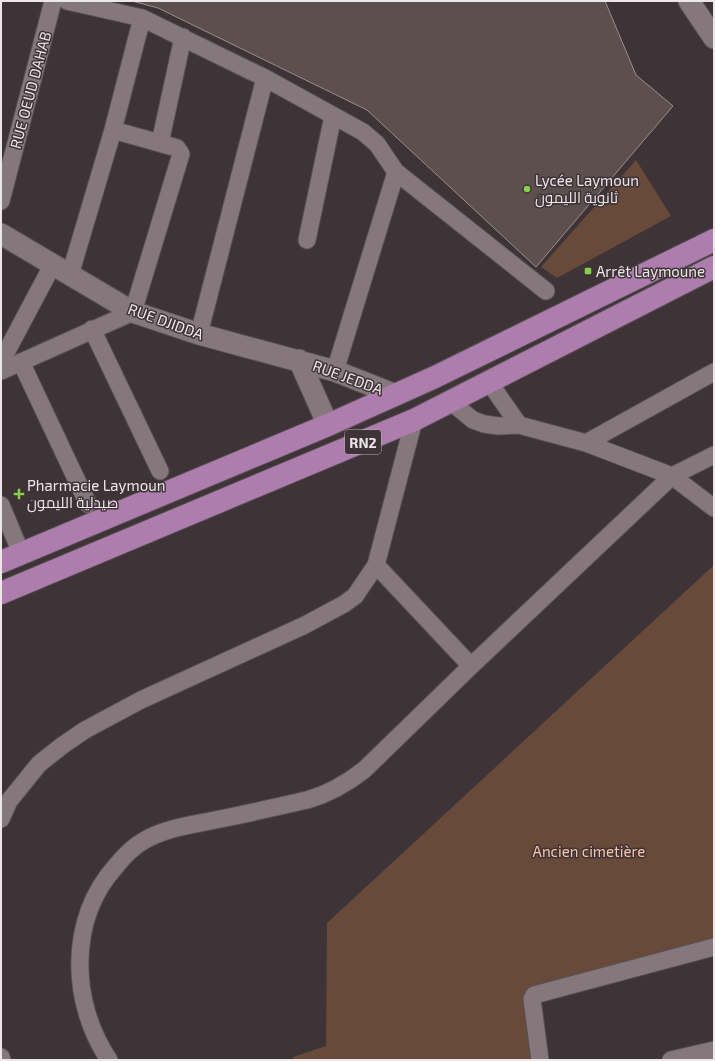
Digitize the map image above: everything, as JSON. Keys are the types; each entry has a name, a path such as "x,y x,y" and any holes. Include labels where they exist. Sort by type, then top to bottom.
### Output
{"highway":[{"name":"RN2","path":"1,562 328,425 486,354 714,240"},
{"name":"RN2","path":"1,594 414,420 714,267"}],"street":[{"name":"RUE OEUD DAHAB","path":"1,201 53,1"},
{"path":"67,1 142,18 265,78 363,132 377,144 396,172 546,291"},
{"path":"689,1 714,38"},
{"path":"70,275 113,130 142,18"},
{"path":"160,143 183,38"},
{"path":"199,334 265,78"},
{"path":"307,240 333,116"},
{"path":"1,371 92,329 133,312 181,154 177,148 113,130"},
{"path":"335,371 396,172"},
{"name":"RUE DJIDDA","path":"3,239 53,264 133,312 199,334 299,360"},
{"path":"1,362 53,264"},
{"path":"92,329 160,470"},
{"path":"299,360 328,425"},
{"name":"RUE JEDDA","path":"299,360 335,371 396,394"},
{"path":"21,362 88,504"},
{"path":"586,443 714,372"},
{"path":"489,382 519,425"},
{"path":"450,402 473,420 484,424 498,426 519,425 586,443 672,476 714,508"},
{"path":"1,819 9,801 39,764 85,730 141,700 305,625 344,604 355,596 376,565 414,420"},
{"path":"110,1060 92,1026 83,996 79,961 82,928 94,900 107,876 126,854 145,840 170,829 300,802 336,790 348,783 364,770 471,666 672,476 714,455"},
{"path":"1,505 21,553"},
{"path":"376,565 471,666"},
{"path":"540,1060 532,999 534,994 714,947"},
{"path":"671,1060 714,1050"}],"green space":[{"path":"636,160 671,216 557,278 541,267"},
{"name":"Ancien cimetière","path":"714,565 714,947 536,991 541,1060 294,1060 293,1057 326,1046 327,923"}],"building":[{"name":"Lycée Laymoun ثانوية الليمون","path":"132,1 605,1 636,75 673,106 536,267 367,110 158,8"}],"place":[{"name":"Lycée Laymoun ثانوية الليمون","path":"527,189"},
{"name":"Arrêt Laymoune","path":"588,271"},
{"name":"Pharmacie Laymoun صيدلية الليمون","path":"19,494"}]}
